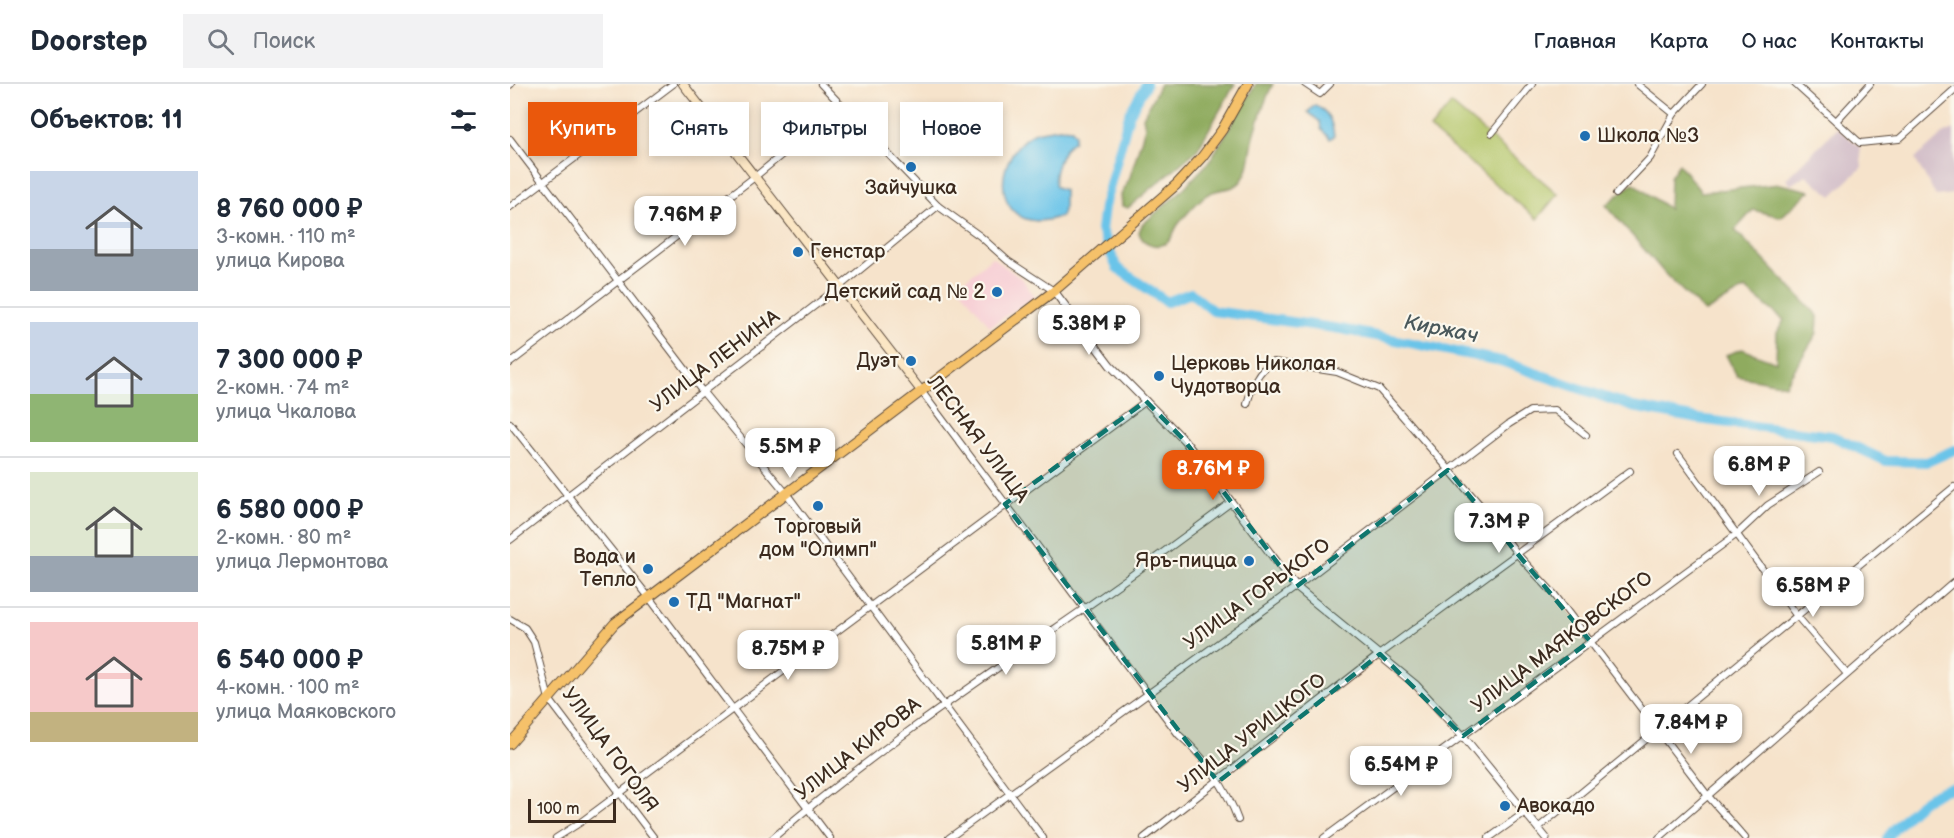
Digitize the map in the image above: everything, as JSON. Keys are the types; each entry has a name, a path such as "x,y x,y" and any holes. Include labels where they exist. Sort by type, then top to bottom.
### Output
{"main road":[{"name":"ЛЕСНАЯ УЛИЦА","path":"682,84 838,288 922,392"},
{"path":"510,744 615,623 1054,291 1176,184 1202,157 1248,84"}],"street":[{"path":"510,207 673,84"},
{"path":"821,84 837,102"},
{"path":"1305,84 1320,94 1330,84"},
{"path":"1492,133 1532,84"},
{"path":"1637,84 1674,114"},
{"path":"1616,194 1650,158 1674,114 1702,84"},
{"path":"1795,84 1860,143 1899,139 1954,90"},
{"path":"1836,121 1870,84"},
{"path":"510,139 702,391 786,493 942,706 1043,838"},
{"path":"888,154 938,206 980,236 1008,261 1054,291 1110,365 1184,440 1296,587 1416,685 1462,736 1546,838"},
{"path":"510,363 619,283 781,156"},
{"name":"УЛИЦА ЛЕНИНА","path":"510,540 838,288 938,206"},
{"path":"1247,404 1255,380 1265,366 1274,362 1337,372 1379,389 1487,513 1518,555 1554,594 1656,730 1708,796 1745,838"},
{"name":"ЛЕСНАЯ УЛИЦА","path":"922,392 1148,694 1218,782 1233,805 1238,820"},
{"path":"556,838 1146,400"},
{"name":"УЛИЦА ГОРЬКОГО","path":"949,838 1296,587 1448,470 1530,411 1555,410 1586,435"},
{"path":"510,423 648,596 830,838"},
{"path":"1678,454 1796,615 1847,674"},
{"name":"УЛИЦА УРИЦКОГО","path":"1144,838 1380,654 1630,471"},
{"name":"УЛИЦА МАЯКОВСКОГО","path":"1324,838 1737,534 1768,505 1819,472"},
{"path":"1538,828 1954,487"},
{"name":"УЛИЦА КИРОВА","path":"773,838 806,809 942,706 1230,503"},
{"path":"1659,838 1954,582"},
{"name":"УЛИЦА ГОГОЛЯ","path":"510,619 525,628 534,642 549,699 654,838"},
{"path":"1489,838 1524,813"}],"highlighted area":[{"path":"1146,401 1184,440 1296,587 1448,470 1590,641 1463,736 1380,654 1218,782 1005,504"}],"shaded area":[{"path":"1837,128 1860,147 1862,167 1832,196 1806,175 1790,185 1786,179"},
{"path":"1954,129 1954,194 1936,196 1915,159 1943,134"},
{"name":"Детский сад № 2","path":"992,257 1023,280 1035,297 990,326 958,286"}],"green space":[{"path":"1160,84 1235,84 1197,150 1128,208 1122,206 1121,195 1130,177 1145,127 1143,117"},
{"path":"1256,84 1273,84 1260,116 1249,164 1242,180 1230,188 1209,193 1190,210 1168,242 1155,245 1146,242 1139,232 1142,225 1181,191 1209,162"},
{"path":"1451,104 1558,194 1537,219 1430,129"},
{"path":"1679,164 1701,192 1780,184 1810,191 1781,217 1753,210 1735,230 1818,316 1817,333 1785,385 1737,376 1726,355 1742,349 1776,362 1777,333 1784,320 1745,289 1705,312 1667,276 1606,205 1633,183 1669,209 1670,177"}],"water":[{"path":"1315,105 1327,114 1331,121 1334,136 1330,139 1321,129 1320,122 1308,112"},
{"path":"1059,128 1072,129 1075,134 1074,141 1065,149 1056,169 1056,187 1064,190 1064,208 1061,216 1039,221 1023,218 1011,208 1005,195 1004,179 1008,162 1017,147 1032,134"}],"waterway":[{"name":"Киржач","path":"1146,84 1129,115 1104,207 1101,230 1117,268 1167,302 1191,293 1213,311 1341,329 1501,361 1633,407 1698,419 1832,436 1886,461 1927,462 1954,450"},
{"name":"Киржач","path":"1887,838 1900,822 1925,800 1934,794 1954,788"}],"place":[{"name":"Школа №3","path":"1585,136"},
{"name":"Зайчушка","path":"911,167"},
{"name":"Генстар","path":"798,252"},
{"name":"Детский сад № 2","path":"997,292"},
{"name":"Дуэт","path":"911,361"},
{"name":"Церковь Николая Чудотворца","path":"1159,376"},
{"name":"Торговый дом \"Олимп\"","path":"818,506"},
{"name":"Яръ-пицца","path":"1249,561"},
{"name":"Вода и Тепло","path":"648,569"},
{"name":"ТД \"Магнат\"","path":"674,602"},
{"name":"Авокадо","path":"1505,806"}]}
